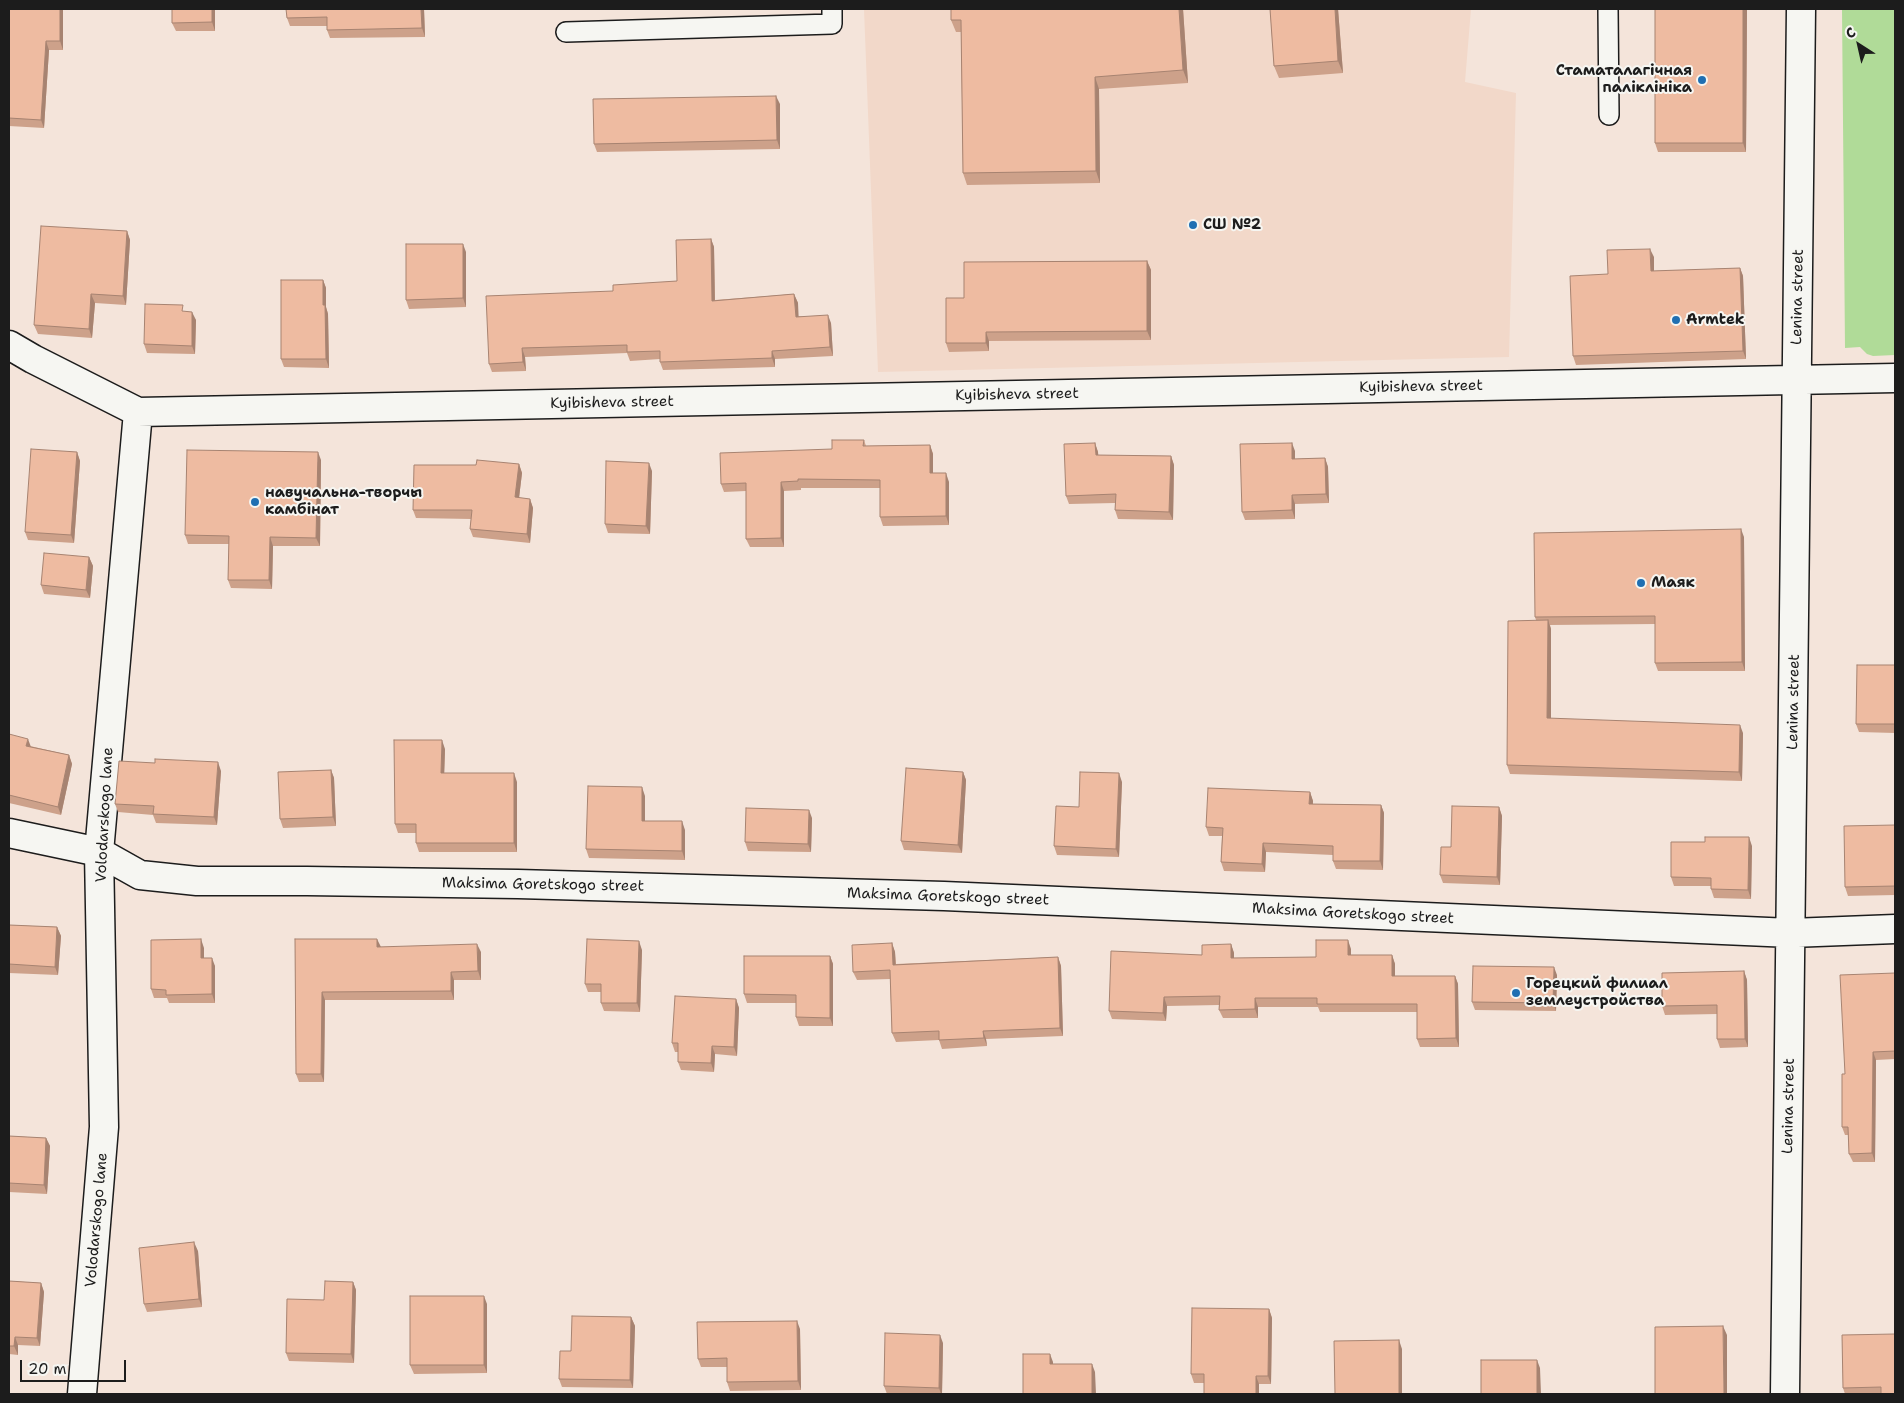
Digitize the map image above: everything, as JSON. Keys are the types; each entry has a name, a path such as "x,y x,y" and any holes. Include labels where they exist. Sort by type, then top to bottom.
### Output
{"street":[{"name":"Lenina street","path":"1785,1394 1801,9"},
{"path":"9,344 33,360 138,412"},
{"name":"Kyibisheva street","path":"138,412 1895,378"},
{"name":"Volodarskogo lane","path":"82,1394 104,1127 100,852 138,412"},
{"name":"Maksima Goretskogo street","path":"9,833 100,852 140,875 197,881 508,884 944,896 1791,933 1895,929"}],"lane":[{"path":"566,32 832,24 832,9"},
{"path":"1608,9 1609,115"}],"shaded area":[{"name":"СШ №2","path":"864,9 1471,9 1465,82 1516,93 1509,357 878,372"}],"green space":[{"path":"1842,9 1895,9 1895,355 1873,356 1867,354 1860,347 1845,348"}],"building":[{"path":"9,9 60,9 60,41 46,41 41,120 9,118"},
{"path":"172,9 212,9 212,22 172,23"},
{"path":"286,9 421,9 422,28 327,30 327,17 287,18"},
{"path":"951,9 1179,9 1183,70 1095,77 1096,171 963,173 961,20 951,20"},
{"path":"1270,9 1335,9 1338,61 1274,66"},
{"name":"Стаматалагічная паліклініка","path":"1655,9 1743,9 1743,143 1655,143"},
{"path":"776,96 777,140 594,144 593,99"},
{"path":"41,226 127,231 123,296 91,294 89,329 34,325"},
{"path":"711,239 712,301 794,294 796,317 828,315 830,347 772,351 772,358 660,362 660,351 627,352 627,345 522,348 523,362 489,364 486,296 613,291 613,285 677,281 676,240"},
{"path":"406,244 463,244 463,298 406,300"},
{"path":"1650,249 1651,271 1740,268 1743,351 1573,356 1570,276 1608,274 1607,250"},
{"path":"1147,261 1147,331 986,332 986,343 946,343 946,298 964,298 964,262"},
{"path":"281,280 323,280 326,359 281,359"},
{"path":"145,304 183,305 182,311 192,312 192,346 144,344"},
{"path":"832,440 864,440 863,446 930,445 930,473 946,473 946,516 880,517 880,480 798,479 798,481 781,482 781,538 746,539 746,483 721,484 720,453 832,449"},
{"path":"1095,443 1096,455 1171,456 1169,512 1115,510 1116,494 1066,496 1064,444"},
{"path":"1292,443 1292,459 1325,458 1326,494 1292,495 1292,510 1242,512 1240,444"},
{"path":"31,449 77,452 71,535 25,532"},
{"name":"навучальна-творчы камбінат","path":"187,450 318,452 316,538 270,537 269,580 228,580 229,536 185,535"},
{"path":"477,460 519,464 515,497 530,499 527,534 470,529 472,510 413,510 414,465 476,465"},
{"path":"606,461 649,463 646,526 605,524"},
{"name":"Маяк","path":"1741,529 1742,662 1655,663 1655,616 1535,617 1534,533"},
{"path":"44,553 89,557 86,590 41,585"},
{"path":"1548,620 1547,718 1740,725 1739,772 1507,765 1508,621"},
{"path":"1857,665 1895,665 1895,724 1856,724"},
{"path":"9,734 28,739 26,746 69,755 58,807 9,795"},
{"path":"394,740 442,740 441,773 514,773 514,843 416,843 416,824 395,824"},
{"path":"155,759 218,762 214,817 153,814 154,806 115,804 119,761 155,763"},
{"path":"906,768 963,772 958,845 901,841"},
{"path":"331,770 333,817 280,819 278,772"},
{"path":"1080,772 1119,773 1116,849 1054,846 1056,806 1079,807"},
{"path":"588,786 642,787 642,821 682,821 682,851 586,849"},
{"path":"1208,788 1310,792 1309,804 1381,805 1380,861 1333,861 1333,846 1263,843 1262,864 1221,862 1223,828 1206,827"},
{"path":"1452,806 1499,807 1497,877 1440,875 1441,847 1451,847"},
{"path":"746,808 809,810 808,844 745,842"},
{"path":"1895,825 1895,886 1845,887 1844,826"},
{"path":"1705,837 1749,837 1748,890 1711,889 1711,878 1671,877 1671,842 1705,842"},
{"path":"9,925 57,927 55,967 9,964"},
{"path":"201,939 201,958 212,958 212,994 166,995 166,990 151,989 151,940"},
{"path":"295,939 377,939 377,947 477,944 478,971 451,972 451,991 322,992 321,1074 296,1074"},
{"path":"587,939 639,941 637,1003 601,1003 601,984 585,984"},
{"path":"1316,940 1348,940 1348,955 1392,955 1392,976 1455,976 1456,1038 1417,1039 1417,1004 1317,1004 1317,998 1255,998 1255,1009 1219,1010 1220,996 1164,997 1163,1013 1109,1011 1111,951 1202,955 1202,945 1231,944 1231,958 1316,957"},
{"path":"892,943 893,965 1058,957 1060,1028 983,1031 984,1038 939,1040 939,1031 892,1033 890,970 853,972 852,945"},
{"path":"744,956 830,956 830,1018 796,1017 796,995 744,994"},
{"name":"Горецкий филиал землеустройства","path":"1473,966 1554,967 1553,1003 1472,1002"},
{"path":"1744,971 1745,1039 1717,1039 1717,1005 1662,1006 1662,973"},
{"path":"1895,973 1895,1051 1873,1052 1872,1153 1849,1154 1848,1127 1842,1127 1842,1074 1845,1074 1840,975"},
{"path":"675,996 736,999 734,1047 712,1046 711,1063 678,1062 678,1043 672,1043"},
{"path":"9,1136 46,1138 44,1185 9,1183"},
{"path":"194,1242 199,1299 144,1304 139,1248"},
{"path":"9,1281 41,1283 37,1338 15,1337 14,1346 9,1346"},
{"path":"325,1281 353,1282 351,1354 286,1353 287,1299 324,1300"},
{"path":"410,1296 484,1296 484,1365 410,1365"},
{"path":"1192,1308 1269,1309 1268,1376 1256,1376 1256,1394 1204,1394 1204,1374 1191,1374"},
{"path":"572,1316 631,1317 630,1380 559,1379 560,1351 571,1351"},
{"path":"797,1321 798,1381 727,1382 727,1358 698,1359 697,1322"},
{"path":"1723,1326 1724,1394 1655,1394 1655,1327"},
{"path":"885,1333 940,1335 939,1388 884,1386"},
{"path":"1895,1334 1895,1394 1881,1394 1881,1387 1843,1388 1842,1335"},
{"path":"1399,1340 1399,1394 1335,1394 1334,1341"},
{"path":"1023,1354 1050,1354 1050,1364 1092,1364 1092,1394 1023,1394"},
{"path":"1481,1360 1537,1360 1537,1394 1481,1394"}],"place":[{"name":"Стаматалагічная паліклініка","path":"1702,80"},
{"name":"СШ №2","path":"1193,225"},
{"name":"Armtek","path":"1676,320"},
{"name":"навучальна-творчы камбінат","path":"255,502"},
{"name":"Маяк","path":"1641,583"},
{"name":"Горецкий филиал землеустройства","path":"1516,993"}]}
